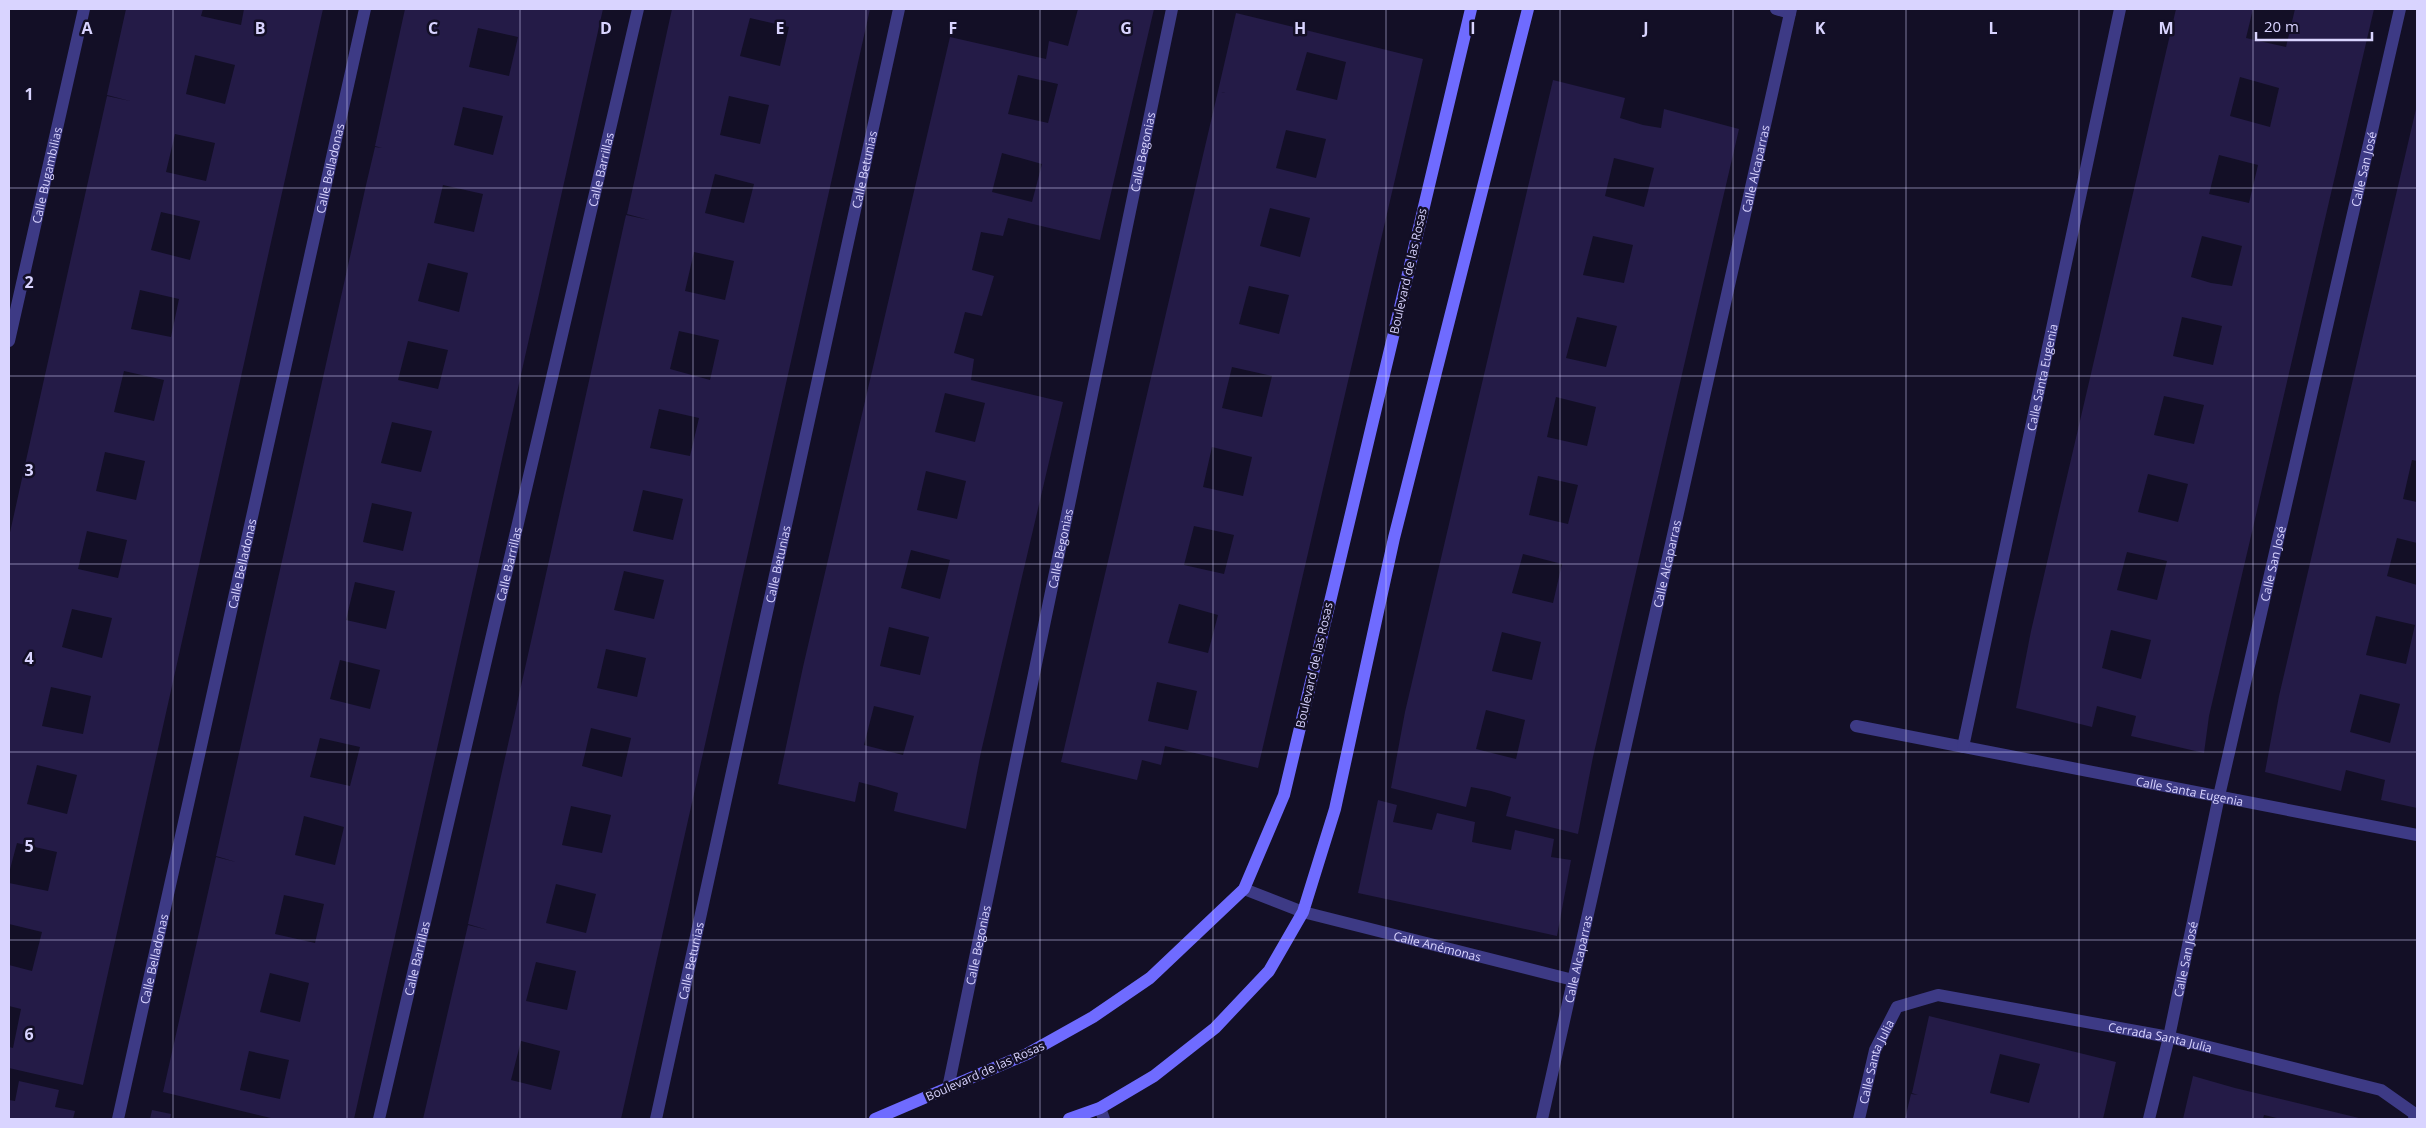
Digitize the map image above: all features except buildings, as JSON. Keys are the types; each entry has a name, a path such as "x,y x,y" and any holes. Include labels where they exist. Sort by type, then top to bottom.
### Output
{"street":[{"name":"Calle Bugambilias","path":"9,341 84,9"},
{"name":"Calle Belladonas","path":"118,1119 365,9"},
{"name":"Calle Barrillas","path":"378,1119 638,9"},
{"name":"Calle Betunias","path":"656,1119 899,9"},
{"name":"Calle Begonias","path":"948,1088 1172,9"},
{"name":"Boulevard de las Rosas","path":"875,1119 1027,1054 1093,1018 1150,978 1244,889 1284,795 1471,9"},
{"path":"1069,1119 1102,1114 1154,1076 1214,1028 1269,971 1302,912 1335,809 1394,538 1528,9"},
{"path":"1776,9 1790,11"},
{"name":"Calle Santa Eugenia","path":"1963,746 2120,9"},
{"name":"Calle San José","path":"2149,1119 2169,1037 2219,796 2400,9"},
{"name":"Calle Alcaparras","path":"1542,1119 1790,11"},
{"name":"Calle Santa Eugenia","path":"1856,726 2417,835"},
{"name":"Calle Anémonas","path":"1244,889 1302,912 1573,980"},
{"name":"Cerrada Santa Julia","path":"1897,1007 1938,995 2169,1037 2381,1090 2414,1116"},
{"name":"Calle Santa Julia","path":"1860,1119 1875,1050 1897,1007"}]}
